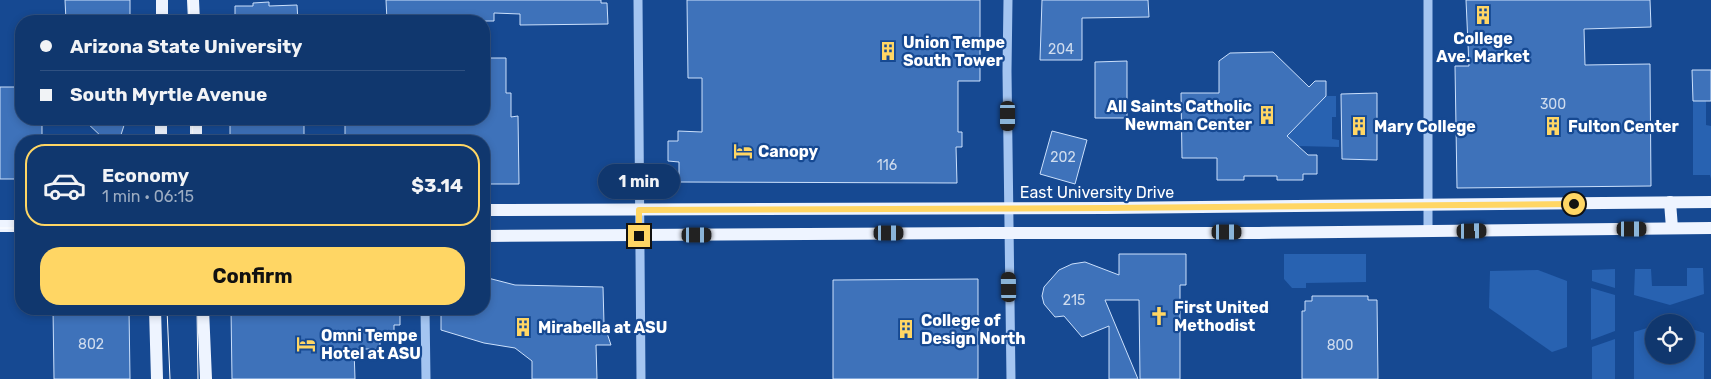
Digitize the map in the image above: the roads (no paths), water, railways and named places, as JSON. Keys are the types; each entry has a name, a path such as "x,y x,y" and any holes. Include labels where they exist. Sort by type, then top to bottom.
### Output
{"main road":[{"path":"162,0 162,15"},
{"path":"193,0 194,15"},
{"path":"1670,202 1672,228"},
{"name":"East University Drive","path":"490,210 1711,202"},
{"path":"0,226 15,226"},
{"path":"490,236 1711,228"},
{"path":"155,315 157,379"},
{"path":"203,315 206,379"}],"street":[{"path":"638,0 641,379"},
{"path":"1008,0 1010,379"},
{"path":"1428,0 1428,231"},
{"path":"425,315 426,379"}],"tram line":[{"path":"189,0 190,15"},
{"path":"192,125 193,135"},
{"path":"0,228 15,228"},
{"path":"167,315 170,379"},
{"path":"197,315 198,379"}],"place":[{"name":"College Ave. Market","path":"1483,15"},
{"name":"Union Tempe South Tower","path":"888,51"},
{"name":"All Saints Catholic Newman Center","path":"1267,115"},
{"name":"Mary College","path":"1359,126"},
{"name":"Fulton Center","path":"1553,126"},
{"name":"Canopy","path":"743,151"},
{"name":"First United Methodist","path":"1159,316"},
{"name":"Mirabella at ASU","path":"523,327"},
{"name":"College of Design North","path":"906,329"},
{"name":"Omni Tempe Hotel at ASU","path":"306,344"}]}
